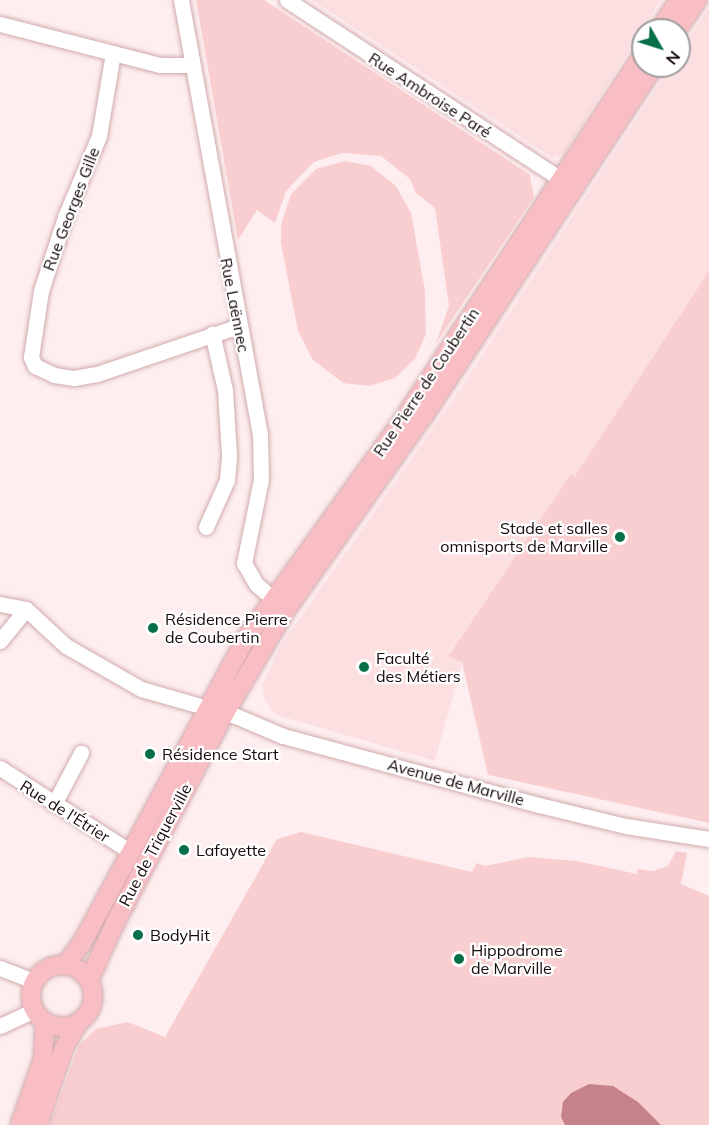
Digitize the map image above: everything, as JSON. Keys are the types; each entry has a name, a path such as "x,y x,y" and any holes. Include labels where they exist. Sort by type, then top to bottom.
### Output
{"main road":[{"path":"667,18 679,0"},
{"path":"685,18 697,0"},
{"name":"Rue Pierre de Coubertin","path":"216,710 424,415 568,184 631,76"},
{"name":"Rue Pierre de Coubertin","path":"216,710 246,638 645,78"},
{"name":"Rue de Triquerville","path":"66,964 82,943 131,852 216,710"},
{"name":"Rue de Triquerville","path":"89,980 216,710"},
{"path":"20,1125 43,1059 40,1016 31,992 34,981 47,968 66,964 89,980 93,989 91,1008 78,1023 64,1048 38,1125"},
{"path":"40,1016 62,1027 78,1023"}],"street":[{"name":"Rue Laënnec","path":"182,0 190,65 261,455 261,479 244,563 256,584 273,599"},
{"name":"Rue Ambroise Paré","path":"287,0 568,184"},
{"path":"0,24 160,65 190,65"},
{"name":"Rue Georges Gille","path":"113,53 105,115 51,256 31,357 40,370 74,378 130,364 212,333 238,326"},
{"path":"206,527 227,480 229,455 225,390 212,333"},
{"path":"0,604 26,609 66,646 141,688 216,710"},
{"path":"0,641 26,609"},
{"name":"Avenue de Marville","path":"216,710 283,736 539,805 626,826 709,839"},
{"path":"54,804 81,753"},
{"name":"Rue de l'Étrier","path":"0,768 131,852"},
{"path":"0,968 34,981"},
{"path":"0,1026 40,1016"}],"shaded area":[{"path":"196,0 264,0 530,175 534,197 436,343 449,306 435,208 416,193 410,179 381,156 342,153 314,162 286,191 275,223 257,210 238,240"},
{"path":"312,0 661,0 650,18 631,18 631,47 563,155 553,158"},
{"path":"709,8 709,271 575,476 571,474 448,655 462,662 435,761 276,715 265,701 262,685 281,645 455,397 663,78 691,78 691,36"},
{"path":"345,161 371,166 396,186 411,213 425,291 426,334 415,359 395,378 369,386 343,383 312,359 298,331 281,243 281,225 291,194 316,169"},
{"name":"Stade et salles omnisports de Marville","path":"709,271 709,823 488,775 462,662 448,656 571,474 575,476"},
{"name":"Hippodrome de Marville","path":"301,832 472,872 476,863 485,866 529,857 577,861 637,874 638,869 652,871 668,866 676,851 687,853 681,884 709,896 709,1125 50,1125 79,1045 96,1029 128,1022 165,1037 277,839"},
{"path":"589,1084 613,1086 638,1102 661,1125 565,1125 561,1117 563,1102 571,1093"}],"place":[{"name":"Stade et salles omnisports de Marville","path":"620,537"},
{"name":"Résidence Pierre de Coubertin","path":"153,628"},
{"name":"Faculté des Métiers","path":"364,667"},
{"name":"Résidence Start","path":"150,754"},
{"name":"Lafayette","path":"184,850"},
{"name":"BodyHit","path":"138,935"},
{"name":"Hippodrome de Marville","path":"459,959"}]}
